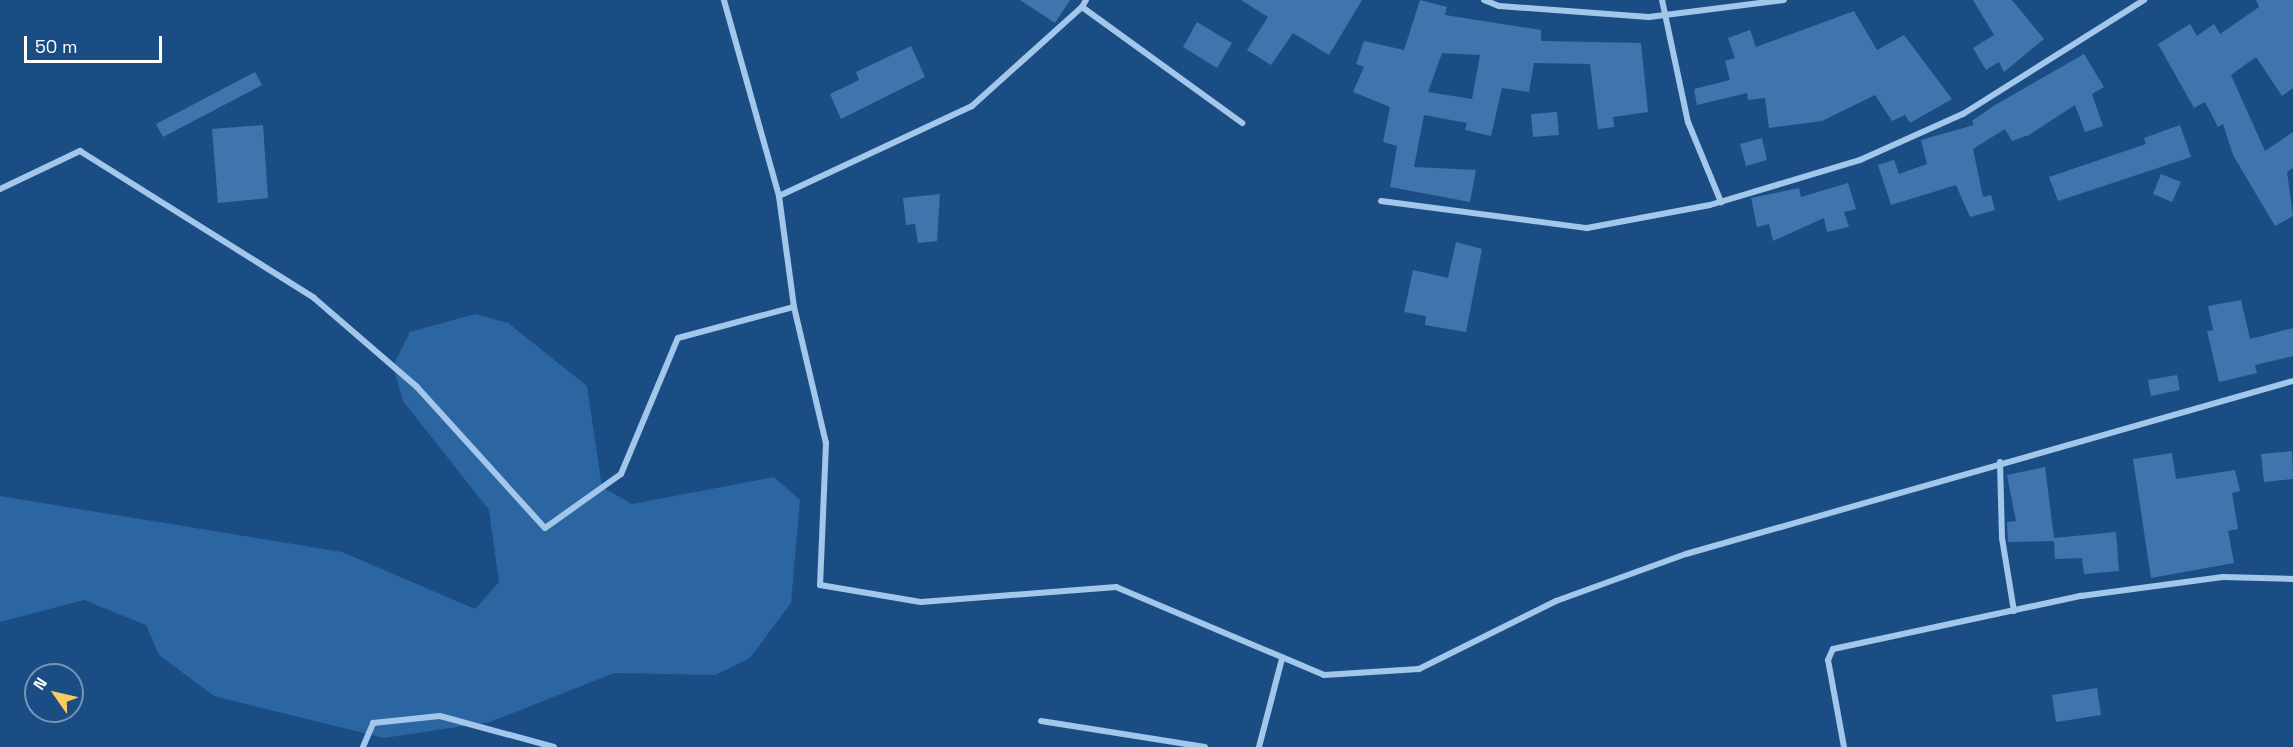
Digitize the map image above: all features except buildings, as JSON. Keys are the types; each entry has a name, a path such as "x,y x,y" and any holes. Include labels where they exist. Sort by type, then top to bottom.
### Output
{"street":[{"path":"724,0 778,196 794,307 826,443 820,585 921,602 1116,587 1324,675 1419,669 1556,601 1686,554 2000,462 2293,381"},
{"path":"778,196 972,106 1082,7 1086,0"},
{"path":"1484,0 1499,6 1664,17 1784,0"},
{"path":"1662,0 1688,122 1721,202"},
{"path":"1382,201 1587,228 1721,202 1860,160 1963,114 2130,3 2144,0"},
{"path":"1082,7 1242,123"},
{"path":"0,189 80,151 314,298 417,387 545,528 621,474 678,338 794,307"},
{"path":"2000,462 2002,538 2014,611"},
{"path":"1844,747 1828,660 1833,649 2014,611 2223,577 2293,579"},
{"path":"1259,747 1282,659"},
{"path":"363,747 374,723 440,716 554,747"},
{"path":"1041,721 1205,747"}],"shaded area":[{"path":"475,314 508,323 587,386 602,487 632,504 774,477 800,500 791,603 750,658 715,675 614,673 490,722 384,738 214,696 159,655 146,625 84,600 0,622 0,496 342,552 475,609 499,582 489,510 403,401 393,366 410,332"}]}
